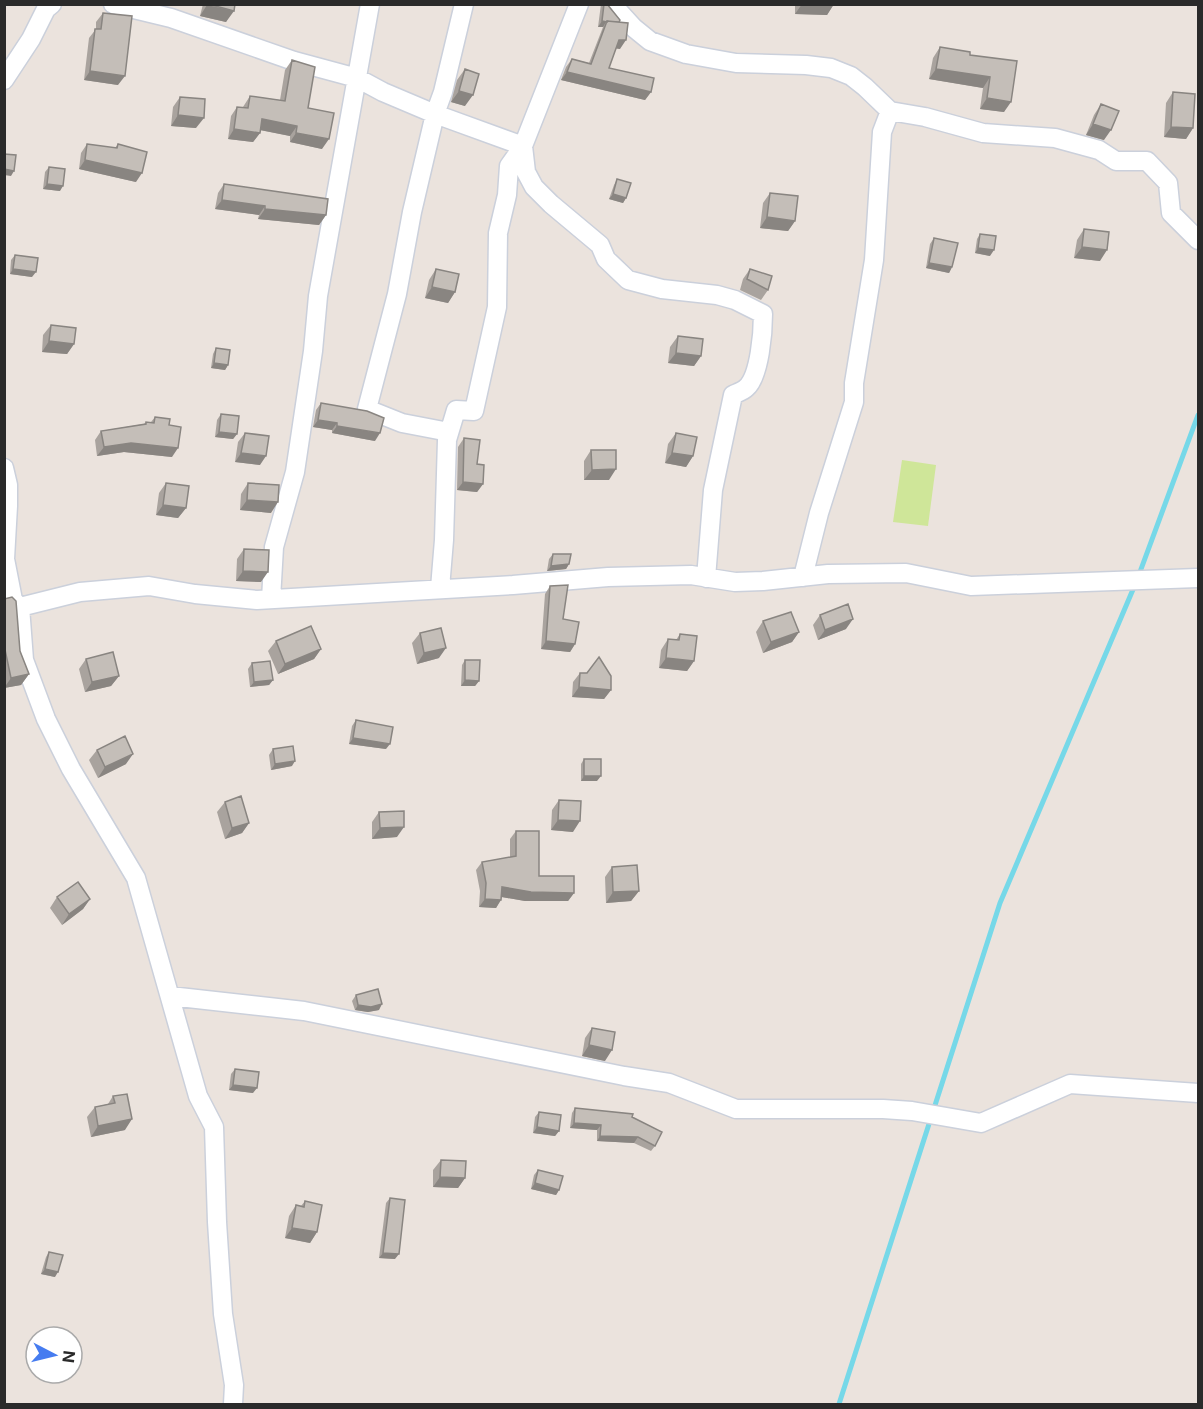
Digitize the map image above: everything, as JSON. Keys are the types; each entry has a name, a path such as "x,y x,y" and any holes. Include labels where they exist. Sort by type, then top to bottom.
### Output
{"street":[{"path":"4,80 46,9 52,4"},
{"path":"113,4 171,18 294,61 357,78 383,92 435,114 523,146"},
{"path":"271,599 274,547 295,472 318,296 370,4"},
{"path":"449,432 402,423 367,409 397,294 412,212 435,114 443,92 464,4"},
{"path":"440,588 447,440 456,410 474,411 497,307 498,233 507,195 510,166 523,146 579,4"},
{"path":"612,4 634,28 650,41 686,54 736,63 831,68 851,76 890,111 925,117 983,133 1055,138 1099,150 1116,160 1147,161 1168,183 1171,213 1198,240"},
{"path":"803,577 819,513 854,402 854,383 874,260 882,132 890,111"},
{"path":"523,146 526,172 534,188 600,245 606,259 628,280 663,289 726,298 763,314 762,342 754,372 747,388 733,395 722,443 713,490 706,578"},
{"path":"4,468 8,485 5,559 24,660 46,720 71,769 136,878 198,1096 214,1126 223,1314 234,1385 233,1404"},
{"path":"13,602 80,592 139,587 257,600 608,577 690,575 735,582 906,573 971,586 1198,578"},
{"path":"170,996 304,1011 624,1076 669,1083 736,1109 883,1109 912,1111 981,1124 1070,1084 1198,1093"}],"green space":[{"path":"902,460 936,465 928,526 893,522"}],"building":[{"path":"208,4 235,4 234,11"},
{"path":"604,4 607,4 620,20 619,22 602,21"},
{"path":"103,13 132,16 125,76 90,71 95,29 101,29"},
{"path":"607,21 628,23 626,40 619,40 609,68 654,78 651,92 567,72 572,59 591,64"},
{"path":"940,47 970,52 970,55 1017,61 1011,102 987,98 990,77 936,69"},
{"path":"292,60 315,67 308,108 334,113 329,139 296,133 297,126 262,119 260,133 234,129 237,107 248,108 250,96 285,101"},
{"path":"465,69 479,74 473,95 459,91"},
{"path":"1173,92 1195,94 1193,128 1171,127"},
{"path":"180,97 205,99 204,118 178,115"},
{"path":"1101,104 1119,111 1111,130 1093,124"},
{"path":"87,144 117,148 118,144 147,152 142,173 85,160"},
{"path":"4,154 16,155 14,171 4,169"},
{"path":"49,167 65,169 63,186 47,184"},
{"path":"617,179 631,183 626,198 613,194"},
{"path":"224,184 328,199 326,215 265,209 265,206 222,200"},
{"path":"770,193 798,196 795,221 767,217"},
{"path":"1084,229 1109,232 1107,250 1082,247"},
{"path":"980,234 996,236 994,250 978,248"},
{"path":"934,238 958,243 952,267 929,263"},
{"path":"15,255 38,258 36,272 13,269"},
{"path":"436,269 459,274 455,292 432,287"},
{"path":"750,269 772,276 768,290 747,279"},
{"path":"51,325 76,328 74,344 49,341"},
{"path":"678,336 703,339 701,356 676,353"},
{"path":"216,348 230,350 228,365 214,363"},
{"path":"321,403 367,411 384,418 380,433 337,426 337,423 318,420"},
{"path":"221,414 239,416 237,434 219,432"},
{"path":"155,417 170,419 169,425 181,427 178,448 131,443 104,447 101,431 146,424 146,422 154,423"},
{"path":"245,433 269,436 266,456 241,453"},
{"path":"676,433 697,437 693,456 672,453"},
{"path":"464,438 480,440 477,464 484,465 483,484 463,482"},
{"path":"591,450 616,450 616,469 592,470"},
{"path":"166,483 189,486 186,508 163,505"},
{"path":"248,483 279,485 278,502 247,500"},
{"path":"244,549 269,550 268,572 243,571"},
{"path":"553,554 571,554 569,564 551,566"},
{"path":"568,585 563,619 579,622 575,644 546,641 550,586"},
{"path":"12,597 16,601 20,651 29,674 11,678 4,645 4,599"},
{"path":"848,604 853,619 825,630 820,615"},
{"path":"791,612 799,632 771,642 763,621"},
{"path":"311,626 321,649 285,664 276,641"},
{"path":"441,628 446,648 424,653 420,633"},
{"path":"680,634 697,636 694,661 666,658 668,639 679,640"},
{"path":"113,652 119,676 92,682 86,659"},
{"path":"599,657 611,676 611,690 579,687 580,673 587,673"},
{"path":"465,660 480,660 479,681 465,680"},
{"path":"270,661 273,680 254,682 252,663"},
{"path":"356,720 393,727 390,744 353,738"},
{"path":"125,736 133,754 105,767 97,750"},
{"path":"293,746 295,761 275,764 273,749"},
{"path":"584,759 601,759 601,776 584,776"},
{"path":"241,796 249,823 232,828 225,802"},
{"path":"559,800 581,801 580,821 558,820"},
{"path":"404,811 404,827 380,828 379,812"},
{"path":"516,831 539,831 539,876 574,876 574,893 531,892 502,887 501,900 485,899 486,883 482,862 516,856"},
{"path":"637,865 639,891 613,892 612,867"},
{"path":"78,882 90,899 69,914 57,897"},
{"path":"378,989 382,1004 371,1007 358,1005 356,995"},
{"path":"592,1028 615,1032 612,1050 589,1045"},
{"path":"235,1069 259,1072 257,1088 233,1085"},
{"path":"127,1094 132,1119 98,1126 95,1107 115,1103 113,1096"},
{"path":"575,1108 633,1114 632,1117 662,1132 655,1146 638,1137 600,1136 601,1125 574,1123"},
{"path":"539,1112 561,1115 559,1131 537,1127"},
{"path":"441,1160 466,1161 465,1178 440,1177"},
{"path":"538,1170 563,1176 559,1190 535,1183"},
{"path":"390,1198 405,1200 399,1254 383,1253"},
{"path":"305,1201 322,1205 317,1232 292,1228 296,1205 304,1207"},
{"path":"49,1252 63,1255 58,1272 45,1269"}],"waterway":[{"path":"839,1404 1000,903 1137,580 1198,415"}]}
